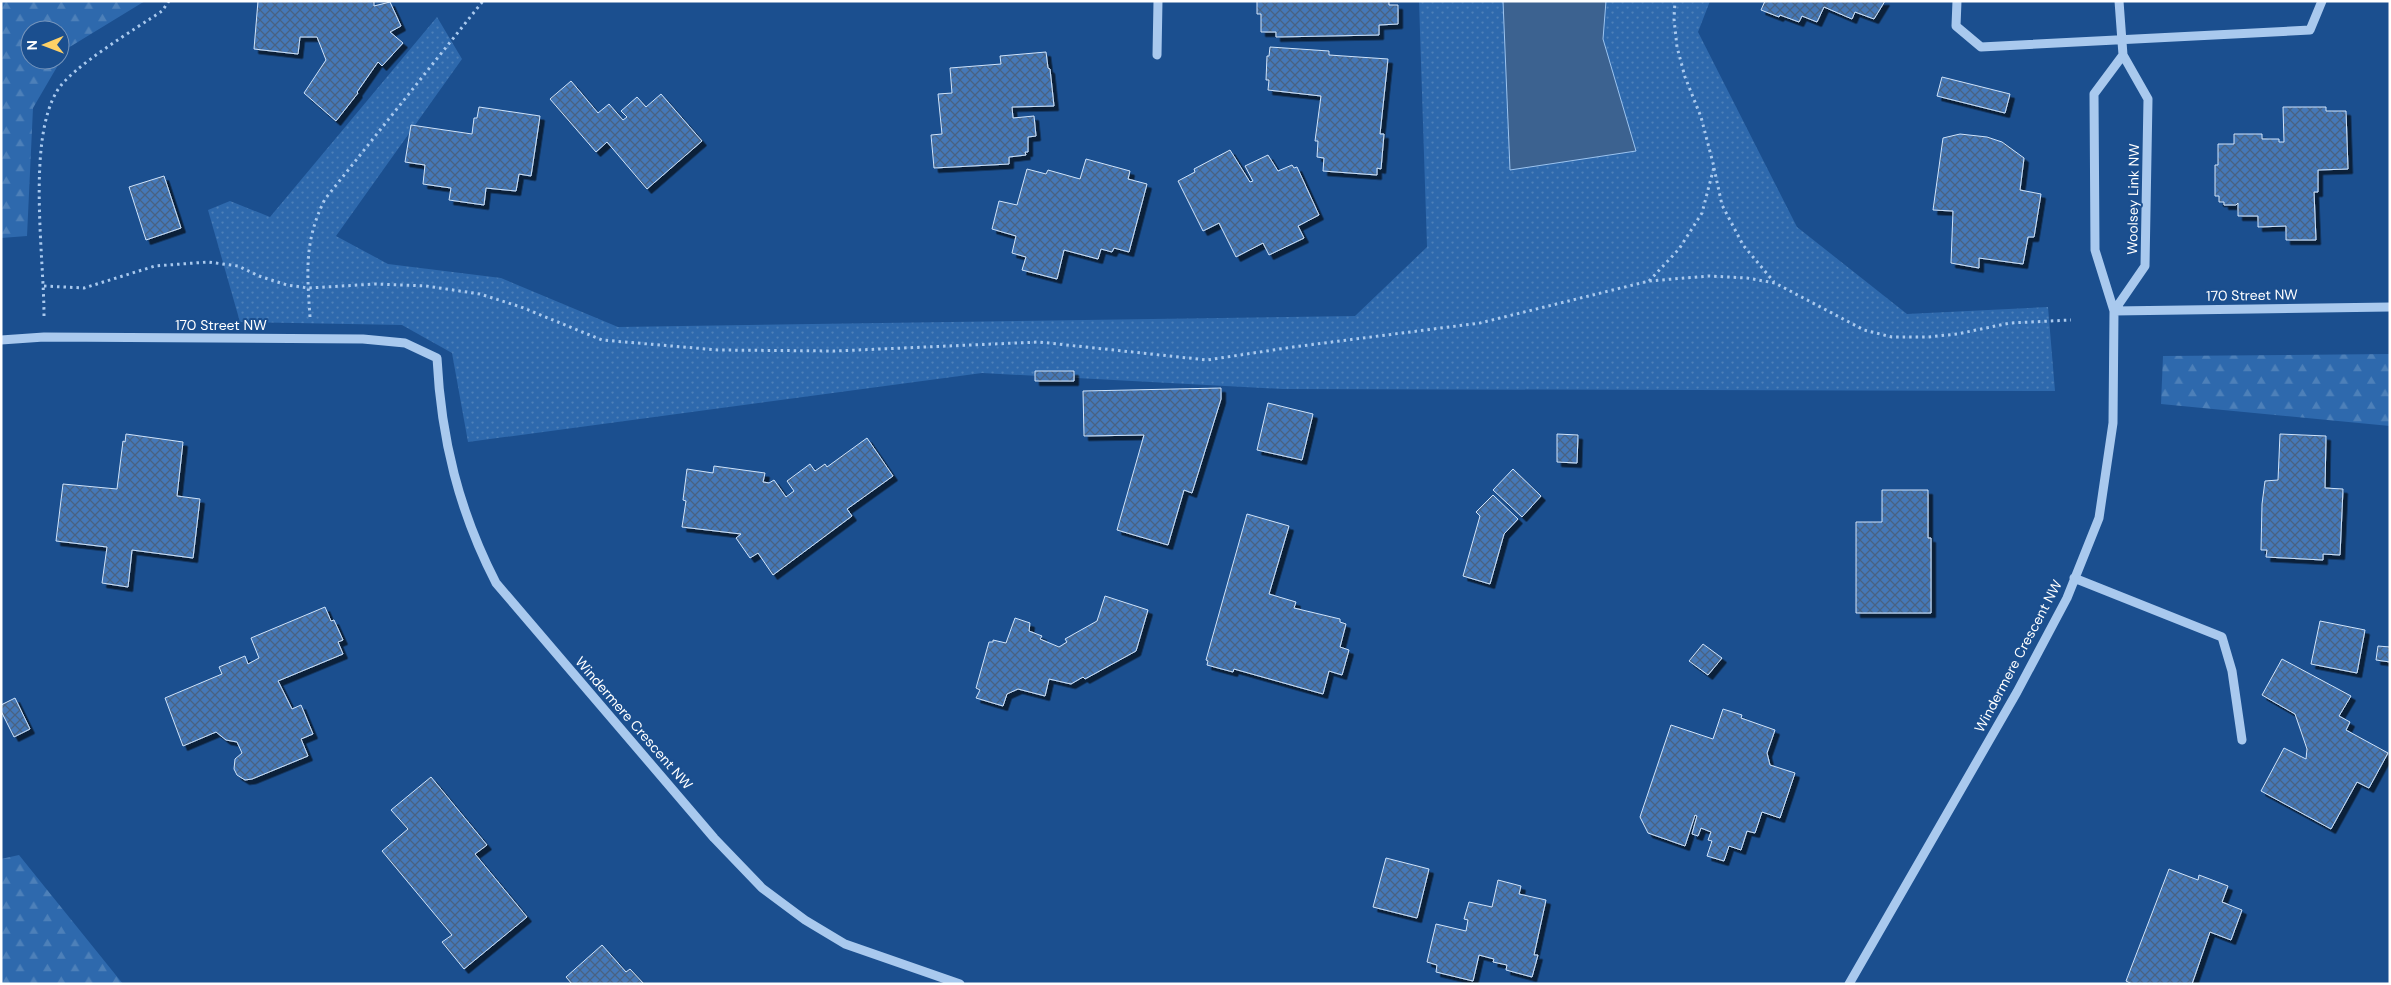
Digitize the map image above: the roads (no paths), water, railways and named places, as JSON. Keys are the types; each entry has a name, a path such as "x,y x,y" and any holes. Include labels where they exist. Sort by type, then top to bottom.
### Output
{"street":[{"path":"1156,55 1158,1"},
{"path":"1957,1 1956,26 1981,47 2310,30 2322,1"},
{"name":"Woolsey Link NW","path":"2114,311 2145,266 2148,99 2124,55 2121,40 2119,1"},
{"path":"2114,311 2095,250 2094,94 2124,55"},
{"name":"170 Street NW","path":"2114,311 2390,307"},
{"name":"Windermere Crescent NW","path":"1849,984 2016,692 2067,598 2099,518 2113,423 2114,311"},
{"name":"170 Street NW","path":"1,340 44,338 363,339 405,343 437,358"},
{"name":"Windermere Crescent NW","path":"437,358 440,406 456,485 476,544 496,584 714,838 762,888 804,920 845,944 960,984"},
{"path":"2074,578 2222,637 2232,671 2242,740"}]}
